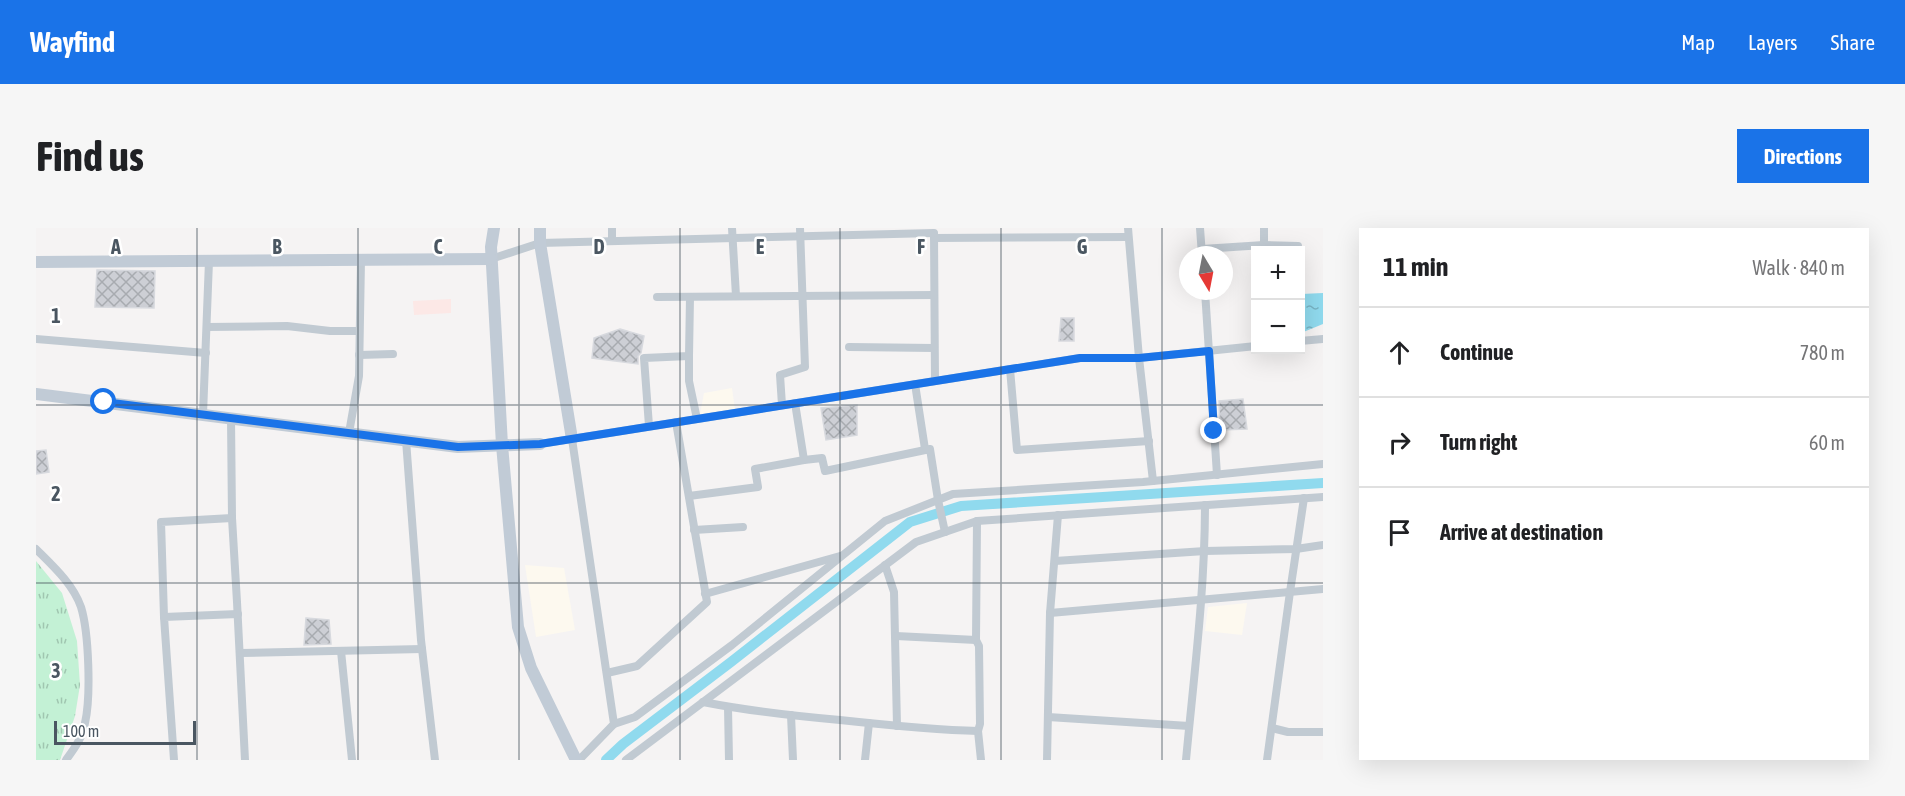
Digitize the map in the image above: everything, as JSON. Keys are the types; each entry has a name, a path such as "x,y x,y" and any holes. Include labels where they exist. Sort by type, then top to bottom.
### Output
{"street":[{"path":"494,228 491,259 502,446 518,627 531,668 577,760 614,724 635,717 732,645 885,521 953,494 1153,481 1323,464"},
{"path":"540,228 540,243 572,439 614,724"},
{"path":"612,228 612,241"},
{"path":"732,228 736,296"},
{"path":"1200,228 1202,246"},
{"path":"1264,228 1264,245"},
{"path":"782,405 780,375 805,367 800,232"},
{"path":"36,262 491,259 540,243 732,238 800,232 1128,233 1153,481"},
{"path":"934,233 935,381"},
{"path":"1233,248 1264,245 1298,246"},
{"path":"349,433 359,376 361,260"},
{"path":"203,414 210,261"},
{"path":"657,297 934,295"},
{"path":"690,297 689,381 697,419"},
{"path":"1206,300 1217,475"},
{"path":"207,327 287,326 330,331 359,331"},
{"path":"36,339 206,353"},
{"path":"1305,341 1323,339"},
{"path":"849,347 934,348"},
{"path":"36,394 458,447 502,446 540,444 1080,358 1139,358 1251,347"},
{"path":"359,356 393,354"},
{"path":"649,426 644,358 689,356"},
{"path":"1010,369 1017,450 1149,441"},
{"path":"915,384 925,449"},
{"path":"795,403 804,460"},
{"path":"231,418 231,518 238,614 244,760"},
{"path":"607,673 637,666 706,602 676,422"},
{"path":"406,440 422,649 435,760"},
{"path":"689,496 758,487 755,469 822,458 825,471 930,448 945,532"},
{"path":"626,760 916,542 977,521 1323,497"},
{"path":"1268,760 1304,498"},
{"path":"1186,760 1202,600 1205,505"},
{"path":"1047,760 1050,613 1058,515"},
{"path":"174,760 164,617 161,522 231,518"},
{"path":"977,521 976,640 979,646 980,724 978,731 981,760"},
{"path":"694,530 743,527"},
{"path":"1055,561 1205,551 1296,549 1323,545"},
{"path":"36,549 55,567 70,586 81,607 88,655 85,724 76,746 66,760"},
{"path":"705,594 844,555"},
{"path":"885,565 894,592 897,726"},
{"path":"1050,613 1323,589"},
{"path":"164,617 238,614"},
{"path":"896,636 976,640"},
{"path":"240,653 422,649"},
{"path":"340,651 352,760"},
{"path":"703,702 790,715 926,730 978,731"},
{"path":"728,707 729,760"},
{"path":"790,715 793,760"},
{"path":"1048,717 1190,726"},
{"path":"865,760 869,723"},
{"path":"1272,728 1288,732 1323,732"}],"shaded area":[{"path":"451,299 451,313 414,315 413,301"},
{"path":"732,388 735,410 700,414 704,393"},
{"path":"525,565 564,568 575,630 536,637"},
{"path":"1247,603 1242,635 1205,631 1208,607"}],"green space":[{"path":"36,561 62,593 77,641 80,685 75,716 60,760 36,760"}],"water":[{"path":"1323,293 1323,324 1305,331 1305,300 1305,294"}],"building":[{"path":"97,270 155,271 154,308 95,307"},
{"path":"1061,318 1074,318 1074,341 1059,341"},
{"path":"620,329 644,336 638,364 592,358 594,338"},
{"path":"1243,399 1247,429 1220,430 1219,401"},
{"path":"857,405 857,435 826,440 821,408"},
{"path":"46,450 49,472 36,474 36,451"},
{"path":"306,618 329,620 331,644 304,645"}],"waterway":[{"path":"606,760 623,744 910,522 961,506 1323,483"}],"route":[{"path":"104,402 458,447 502,446 540,444 1080,358 1139,358 1209,351 1214,431"}]}
